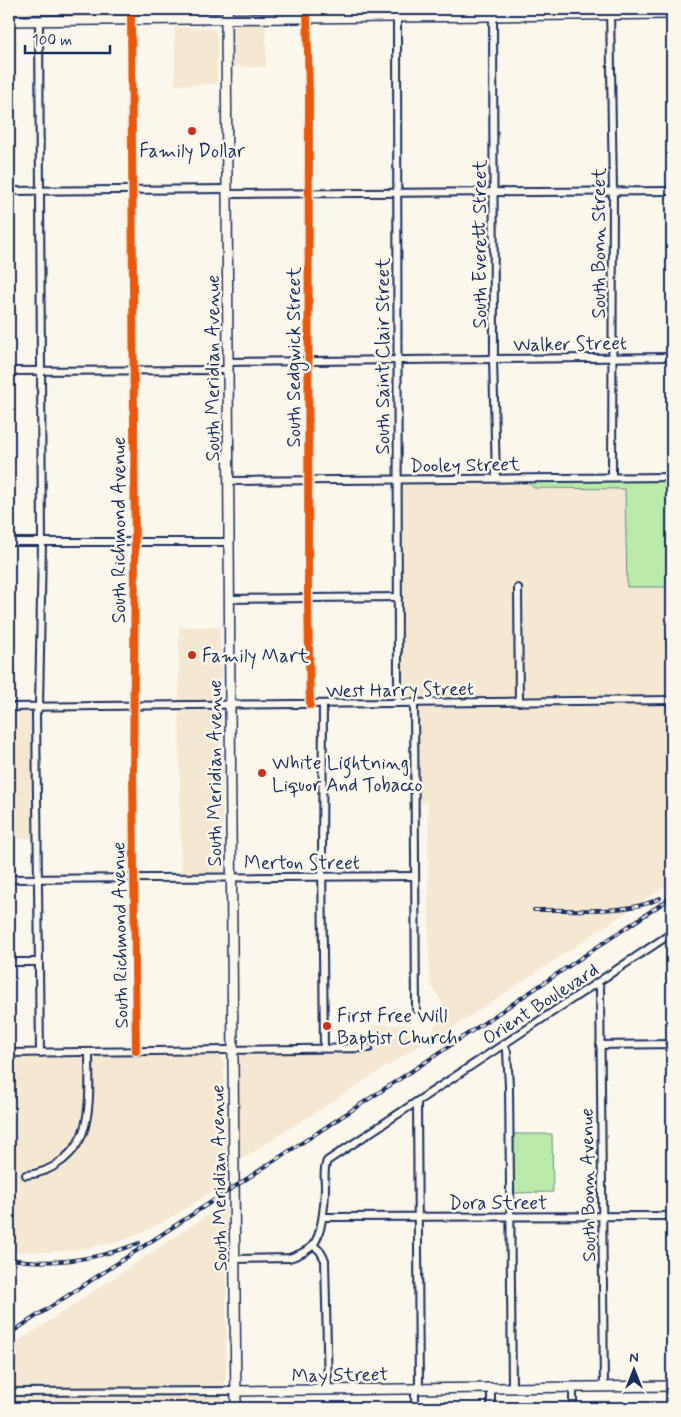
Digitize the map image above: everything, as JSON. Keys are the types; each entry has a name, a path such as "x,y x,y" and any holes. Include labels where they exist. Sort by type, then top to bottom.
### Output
{"main road":[{"path":"9,21 132,19 226,12 610,12 672,14"},
{"name":"South Meridian Avenue","path":"226,12 236,1408"},
{"name":"May Street","path":"236,1391 672,1386"}],"street":[{"name":"South Richmond Avenue","path":"131,9 136,1051"},
{"name":"South Everett Street","path":"493,12 494,353 492,359 496,478"},
{"name":"South Bonn Street","path":"610,12 613,191 612,477"},
{"name":"South Sedgwick Street","path":"307,13 310,361 308,598 310,705"},
{"name":"South Saint Clair Street","path":"397,13 398,704"},
{"path":"39,20 42,542 39,707 36,714 40,1052"},
{"path":"9,191 133,190 309,193 672,191"},
{"name":"Walker Street","path":"9,371 134,370 310,361 672,357"},
{"name":"Dooley Street","path":"229,481 672,477"},
{"path":"9,542 229,542"},
{"path":"518,588 519,702"},
{"path":"230,600 398,597"},
{"name":"West Harry Street","path":"9,707 672,700"},
{"path":"414,703 416,1009"},
{"path":"323,704 322,877 324,1048"},
{"name":"Merton Street","path":"9,879 415,876"},
{"name":"Orient Boulevard","path":"323,1217 325,1166 330,1159 672,934"},
{"path":"9,962 38,962"},
{"name":"South Bonn Avenue","path":"598,983 600,989 604,1387"},
{"path":"600,1045 672,1044"},
{"path":"504,1045 507,1052 509,1086 512,1388"},
{"path":"9,1053 369,1048"},
{"path":"26,1175 35,1175 55,1167 73,1151 85,1127 89,1096 89,1052"},
{"path":"415,1408 417,1389 418,1218 416,1102"},
{"name":"Dora Street","path":"323,1217 672,1216"},
{"path":"235,1258 289,1258 313,1245 323,1217"},
{"path":"313,1245 320,1251 325,1260 328,1390"},
{"path":"573,1387 573,1408"},
{"path":"491,1388 491,1408"},
{"name":"May Street","path":"9,1392 236,1391"}],"shaded area":[{"path":"11,9 127,10 123,14 9,15"},
{"path":"178,9 214,9 206,12 178,13"},
{"path":"239,25 266,25 266,67 231,67 231,29"},
{"path":"175,27 208,28 214,30 217,36 217,84 175,85"},
{"path":"527,482 535,488 625,488 627,586 672,587 672,882 433,1041 433,1029 440,1017 442,1004 431,985 429,973 428,803 417,803 417,700 407,699 403,696 402,690 400,487 402,483"},
{"path":"179,627 220,627 221,697 215,701 179,701"},
{"path":"209,710 219,714 221,719 222,872 216,874 181,874 179,711"},
{"path":"9,712 27,712 31,714 32,719 33,838 9,838"},
{"path":"371,1025 412,1025 422,1044 239,1161 237,1059 241,1055 372,1052"},
{"path":"216,1055 224,1062 227,1183 158,1225 125,1240 89,1248 52,1252 17,1252 9,1249 9,1058"},
{"path":"227,1202 226,1381 224,1384 219,1386 9,1387 9,1348"},
{"path":"223,1391 223,1408 9,1408 9,1392"}],"green space":[{"path":"672,481 672,587 627,587 625,489 534,488 527,482"},
{"path":"513,1134 552,1134 553,1192 513,1193"}],"railway":[{"path":"9,1334 421,1065 672,897"},
{"path":"534,910 616,909 632,907 660,898"},
{"path":"9,1259 43,1262 76,1260 123,1249 139,1243"}],"cycle path":[{"path":"131,9 135,555 133,771 136,1051"},
{"path":"307,9 309,94 308,598 310,705"}],"place":[{"name":"Family Dollar","path":"192,131"},
{"name":"Family Mart","path":"192,655"},
{"name":"White Lightning Liquor And Tobacco","path":"262,773"},
{"name":"First Free Will Baptist Church","path":"327,1026"}]}
